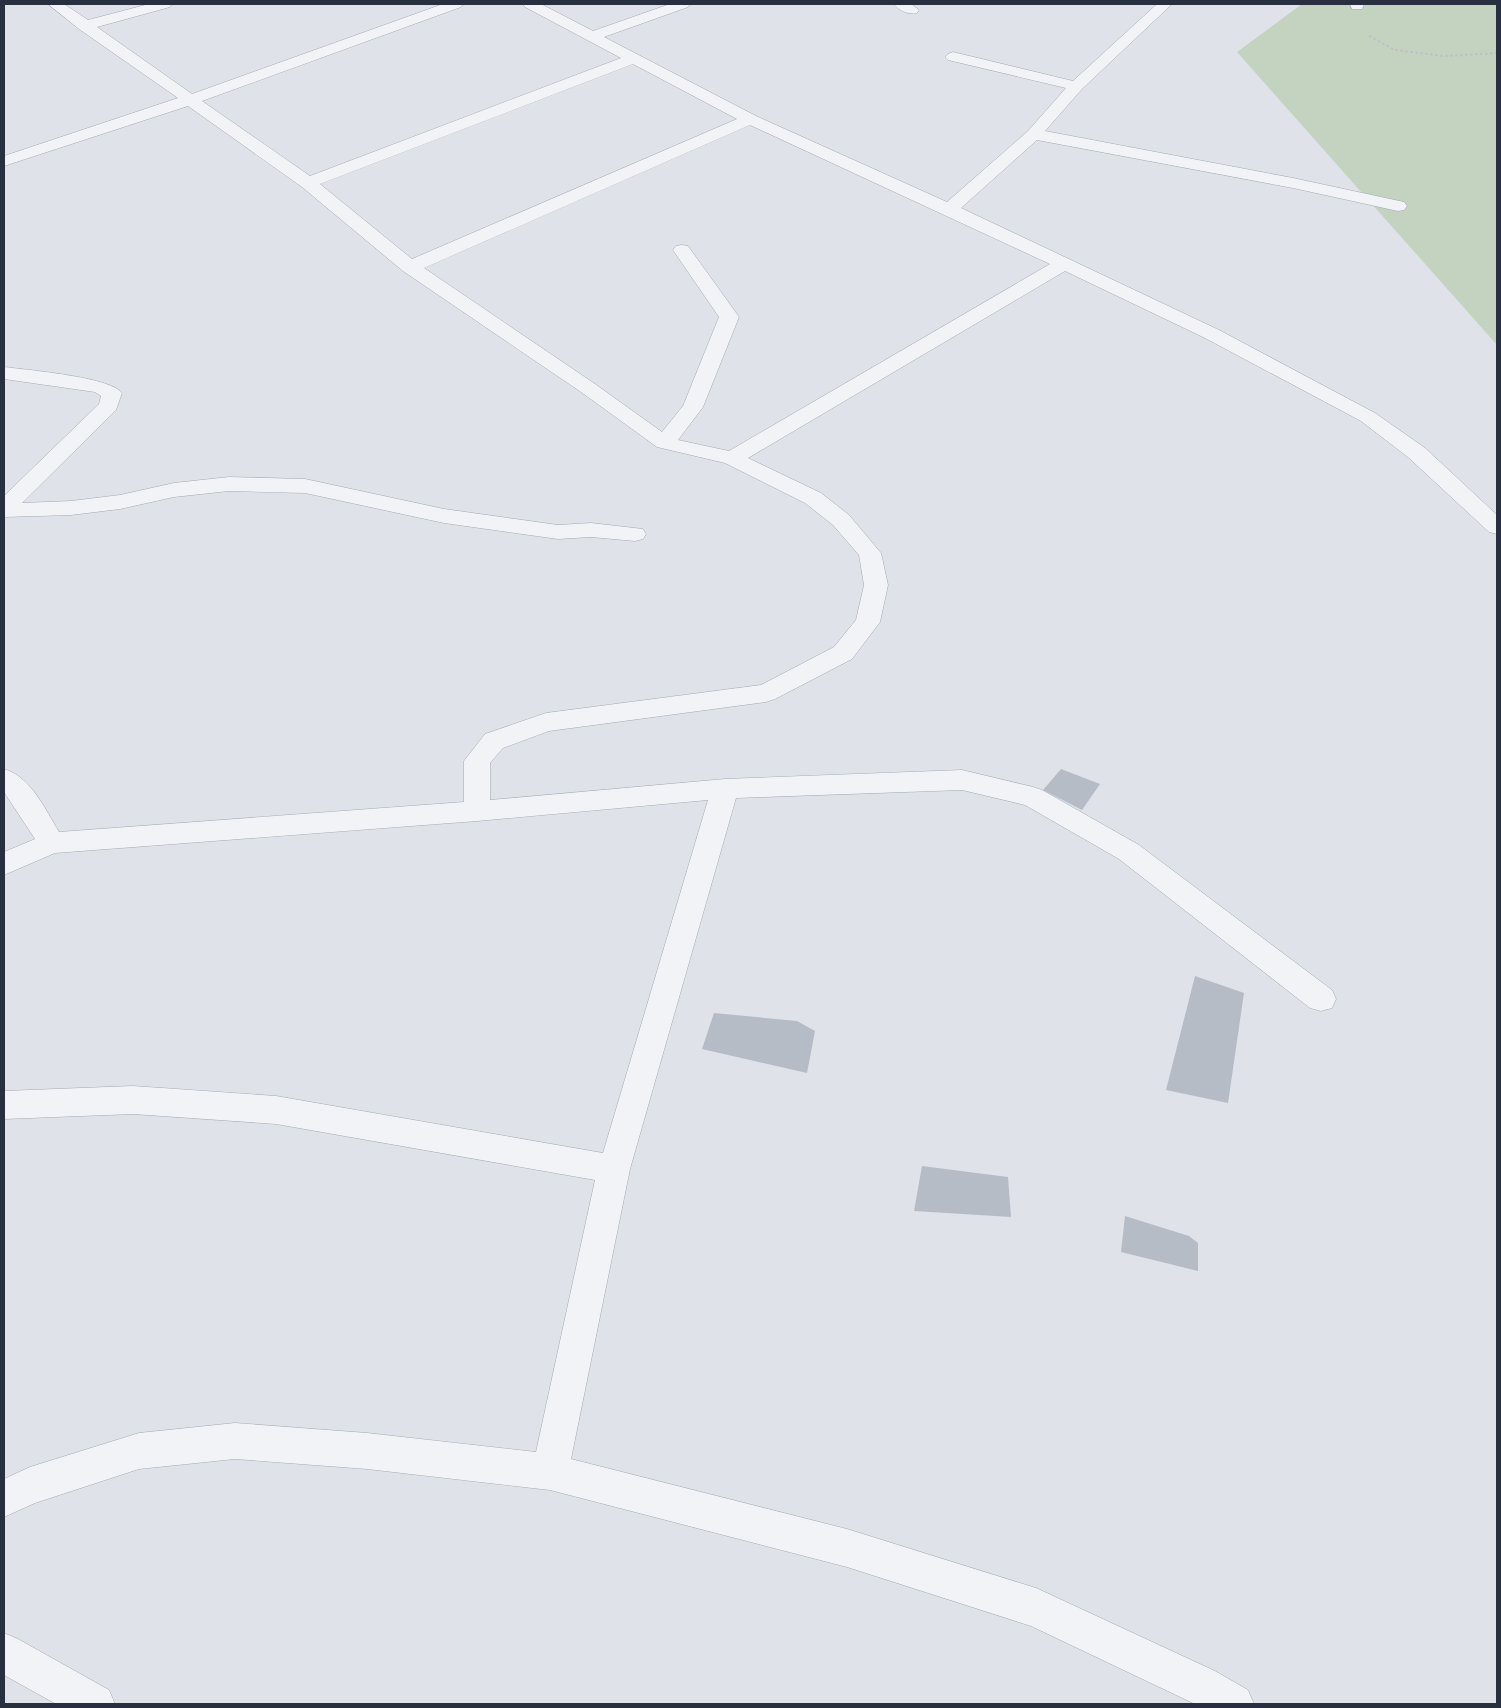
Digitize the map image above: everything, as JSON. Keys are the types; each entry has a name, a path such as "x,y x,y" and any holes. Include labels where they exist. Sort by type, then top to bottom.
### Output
{"street":[{"path":"55,4 308,183 410,267 588,388 664,443 732,458 813,498 841,520 870,553 876,585 868,622 843,653 766,693 546,722 494,741 477,761 476,811"},
{"path":"84,26 165,4"},
{"path":"4,161 189,100 456,4"},
{"path":"530,4 750,119 949,209 1212,334 1368,417 1417,453 1497,527"},
{"path":"593,36 683,4"},
{"path":"949,209 1034,134 1076,86 1165,4"},
{"path":"953,57 1076,86"},
{"path":"308,183 634,58"},
{"path":"410,267 750,119"},
{"path":"1034,134 1293,183 1398,206"},
{"path":"664,443 694,407 729,317 682,250"},
{"path":"732,458 1064,264"},
{"path":"4,373 100,387 112,393 109,406 4,509"},
{"path":"4,509 71,508 120,502 174,490 228,484 305,486 444,516 558,532 591,530 635,534"},
{"path":"4,779 16,787 52,843"},
{"path":"4,864 52,843 476,811 725,789 962,780 1033,797 1129,852 1321,999"},
{"path":"550,1472 614,1170 725,789"},
{"path":"4,1105 133,1100 276,1110 614,1170"},
{"path":"4,1498 30,1486 139,1452 235,1441 367,1452 550,1472 847,1548 1036,1608 1200,1685 1234,1704"},
{"path":"4,1653 95,1704"}],"path":[{"path":"1357,5 1364,33 1395,50 1445,56 1497,53"}],"green space":[{"path":"1302,4 1497,4 1497,345 1237,52"}],"building":[{"path":"1061,769 1100,784 1082,810 1043,790"},
{"path":"1195,976 1244,993 1228,1103 1166,1090"},
{"path":"714,1013 797,1021 815,1031 807,1073 702,1049"},
{"path":"922,1166 1008,1177 1011,1217 914,1211"},
{"path":"1125,1216 1189,1236 1198,1243 1198,1271 1121,1252"}]}
